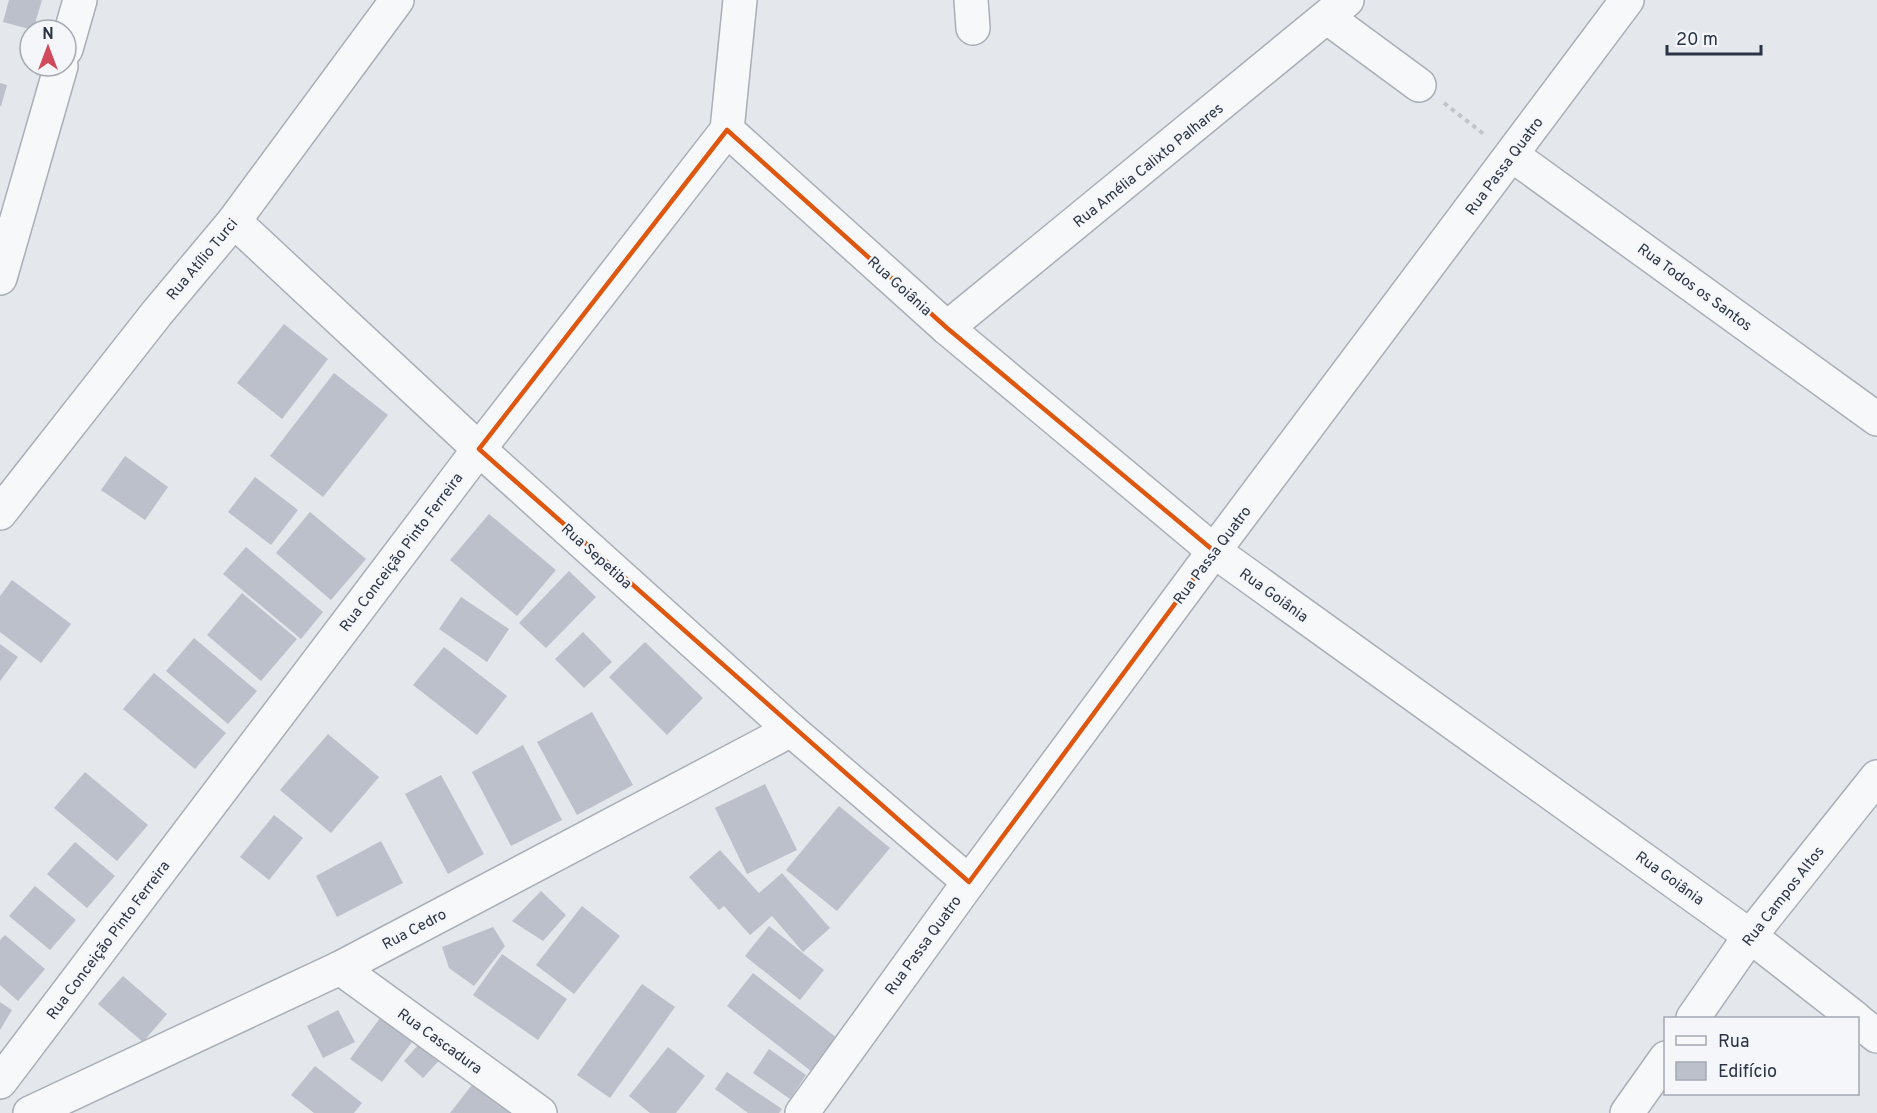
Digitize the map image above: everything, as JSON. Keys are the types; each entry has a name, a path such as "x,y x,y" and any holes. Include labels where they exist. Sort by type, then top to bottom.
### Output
{"street":[{"path":"75,18 80,0"},
{"name":"Rua Atílio Turci","path":"0,513 156,313 234,220 397,0"},
{"path":"727,130 740,0"},
{"name":"Rua Passa Quatro","path":"802,1113 969,882 1627,0"},
{"path":"1338,9 1419,85"},
{"name":"Rua Amélia Calixto Palhares","path":"947,328 1338,9"},
{"path":"0,278 58,78"},
{"name":"Rua Goiânia","path":"727,130 947,328 1214,552 1750,936 1852,1017"},
{"name":"Rua Conceição Pinto Ferreira","path":"0,1083 479,449 727,130"},
{"name":"Rua Todos os Santos","path":"1512,155 1877,419"},
{"name":"Rua Sepetiba","path":"234,220 479,449 791,730 969,882"},
{"name":"Rua Cedro","path":"30,1113 340,968 791,730"},
{"name":"Rua Campos Altos","path":"1694,1017 1750,936 1877,777"},
{"name":"Rua Cascadura","path":"340,968 540,1113"},
{"name":"Rua Goiânia","path":"1859,1022 1877,1036"},
{"path":"1627,1113 1664,1059"}],"path":[{"path":"1419,85 1512,155"}],"highlighted area":[{"path":"727,130 947,328 1214,551 969,882 479,449"}],"building":[{"path":"9,0 42,0 37,18 18,18 18,26 3,22"},
{"path":"0,83 7,85 1,106 0,106"},
{"path":"284,324 328,359 282,419 237,383"},
{"path":"334,373 388,415 323,497 270,456"},
{"path":"125,456 168,487 145,520 101,490"},
{"path":"255,477 298,510 271,545 228,512"},
{"path":"310,512 366,559 331,600 276,553"},
{"path":"489,514 556,570 517,616 450,560"},
{"path":"246,547 323,612 301,639 223,574"},
{"path":"569,571 596,597 546,648 519,623"},
{"path":"12,580 71,624 41,663 0,632 0,596"},
{"path":"242,593 297,639 261,681 207,635"},
{"path":"461,597 509,629 487,662 439,629"},
{"path":"583,632 612,662 584,688 555,659"},
{"path":"194,638 257,691 228,724 166,671"},
{"path":"645,642 703,698 667,735 609,677"},
{"path":"0,644 18,657 0,681"},
{"path":"444,647 507,696 477,735 413,685"},
{"path":"154,673 226,733 195,769 123,709"},
{"path":"592,712 633,785 577,815 537,742"},
{"path":"328,734 379,777 331,833 280,790"},
{"path":"523,745 562,820 511,846 472,772"},
{"path":"85,772 148,825 117,861 54,808"},
{"path":"441,775 484,854 448,874 405,794"},
{"path":"765,784 797,850 747,874 715,808"},
{"path":"839,806 890,848 837,911 786,870"},
{"path":"274,815 303,838 269,880 240,857"},
{"path":"381,841 403,883 337,917 316,876"},
{"path":"75,842 115,876 87,908 47,874"},
{"path":"720,850 759,893 782,873 830,928 803,952 772,916 750,935 724,906 719,910 689,877"},
{"path":"35,886 76,920 50,950 9,916"},
{"path":"541,891 566,915 543,941 512,921"},
{"path":"582,906 620,936 574,994 536,965"},
{"path":"769,926 824,970 800,1000 745,956"},
{"path":"493,927 505,946 474,986 449,968 442,947"},
{"path":"5,935 45,969 18,1001 0,985 0,940"},
{"path":"502,954 567,999 538,1040 473,995"},
{"path":"753,973 837,1038 811,1071 727,1006"},
{"path":"123,976 167,1014 143,1042 98,1004"},
{"path":"642,984 675,1007 610,1098 577,1075"},
{"path":"0,1002 12,1010 0,1030"},
{"path":"338,1010 355,1042 323,1058 307,1026"},
{"path":"380,1018 412,1042 382,1082 350,1059"},
{"path":"427,1035 446,1053 423,1078 404,1061"},
{"path":"668,1047 705,1076 676,1113 650,1113 629,1096"},
{"path":"769,1049 806,1075 790,1099 753,1073"},
{"path":"315,1066 362,1103 354,1113 314,1113 291,1095"},
{"path":"727,1072 782,1109 779,1113 748,1113 715,1089"},
{"path":"475,1081 516,1113 450,1113"}]}
